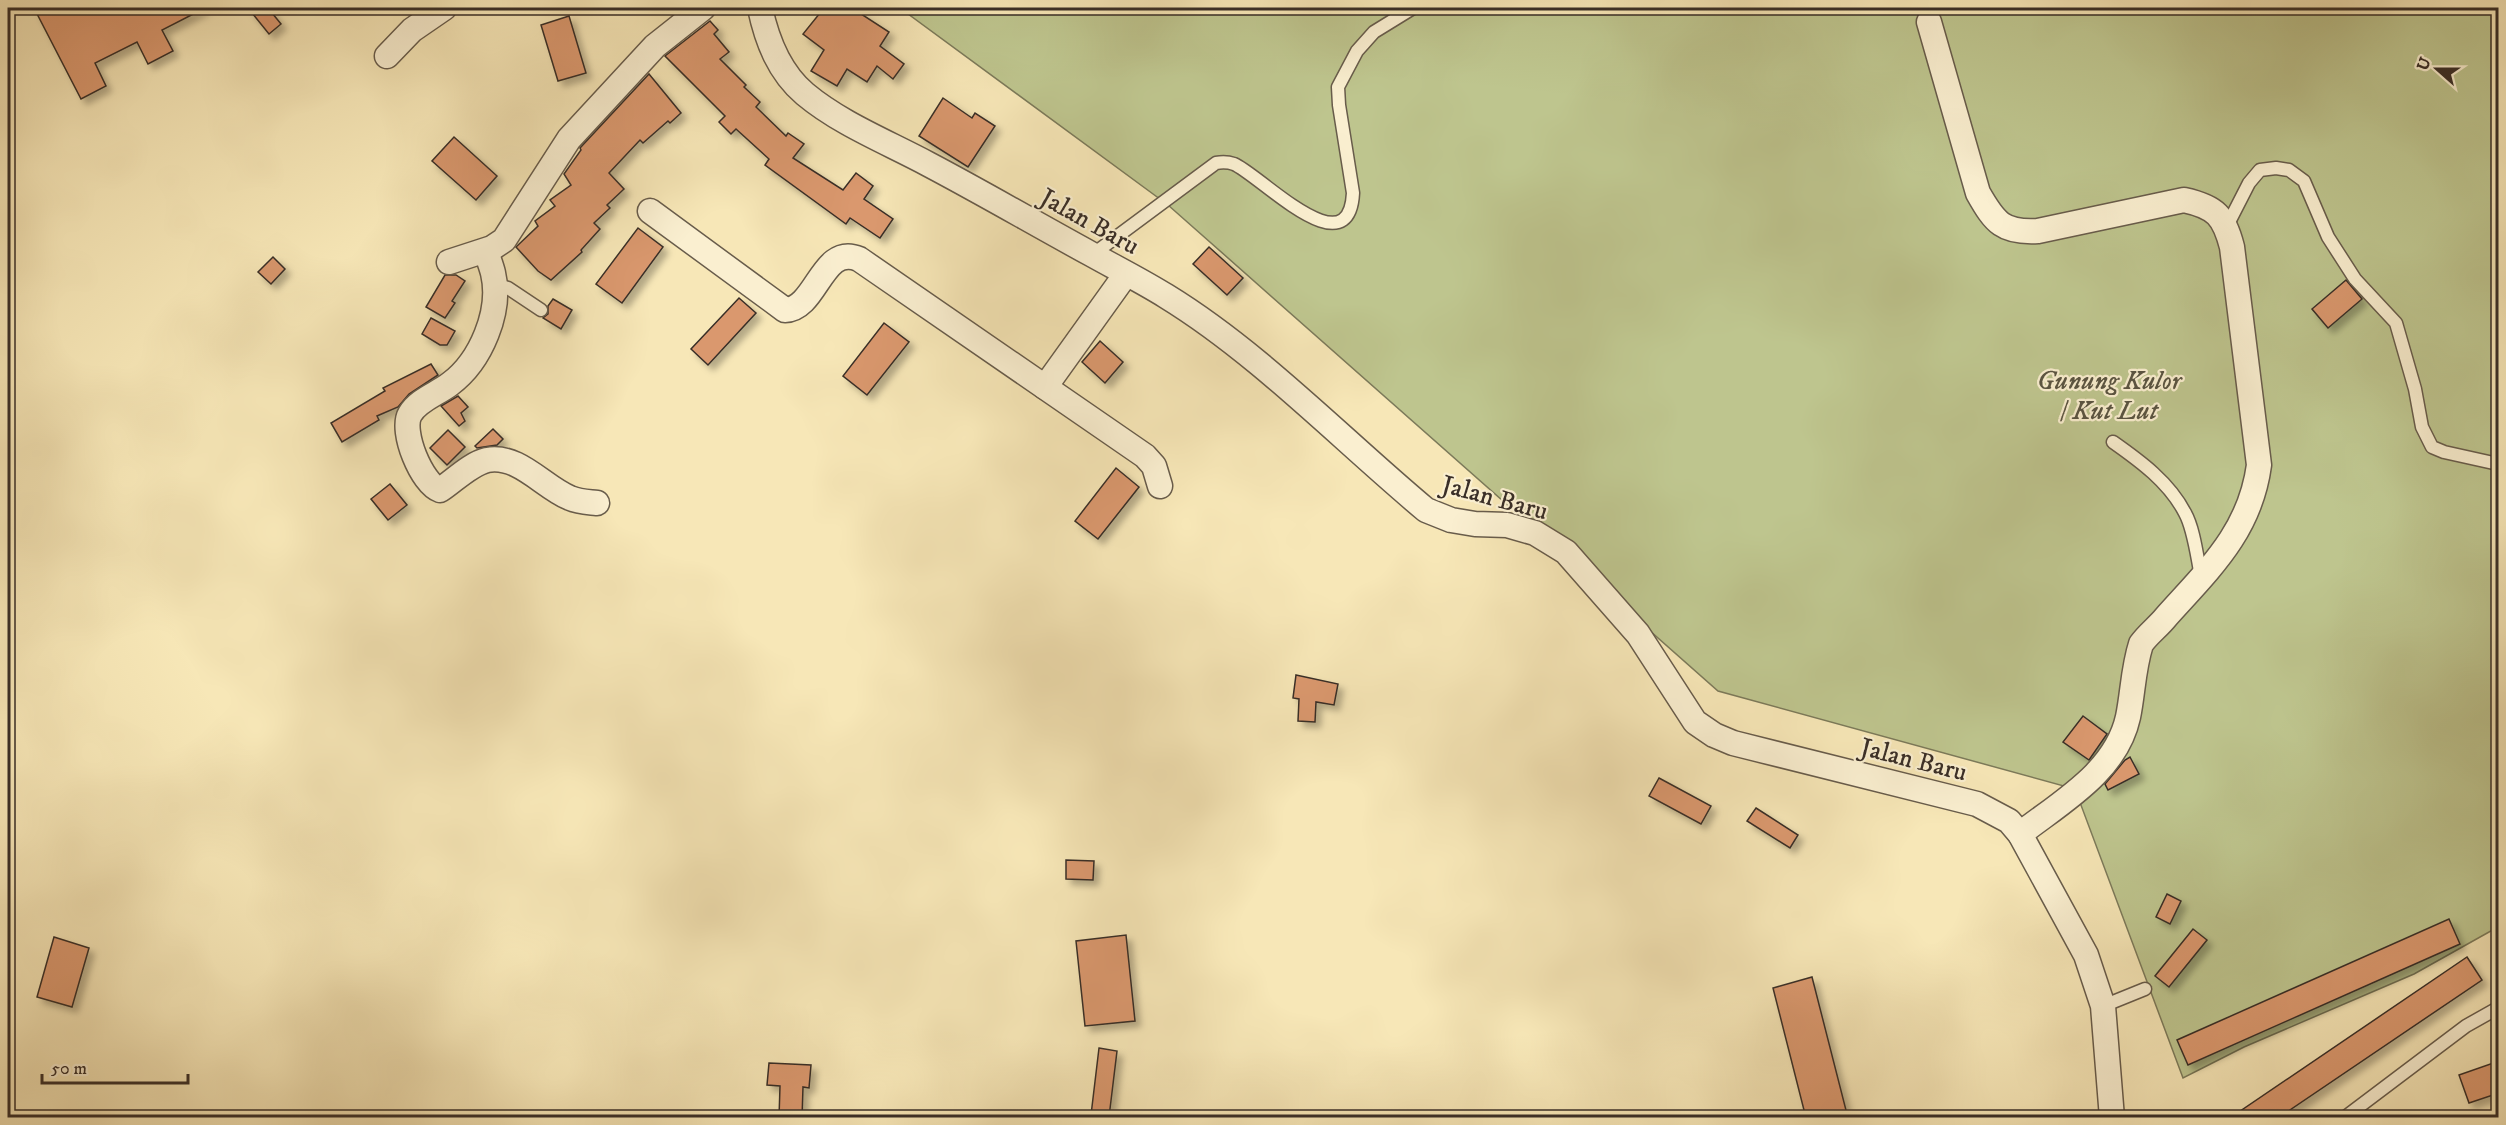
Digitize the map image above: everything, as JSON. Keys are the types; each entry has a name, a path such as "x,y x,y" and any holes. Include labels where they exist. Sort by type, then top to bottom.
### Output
{"street":[{"path":"387,56 412,30 444,8"},
{"path":"449,262 486,251 504,240 569,139 655,46 703,8"},
{"name":"Jalan Baru","path":"760,8 772,50 780,66 805,94 846,121 984,193 1202,319 1238,346 1426,510 1451,520 1475,524 1507,525 1535,533 1566,552 1638,634 1695,722 1714,735 1733,743 1977,804 2009,821 2020,834 2086,956 2103,1006 2112,1118"},
{"path":"1929,22 1978,194 1990,215 2004,226 2018,232 2038,231 2184,200 2206,207 2219,215 2227,226 2232,247 2259,465 2255,490 2242,524 2222,554 2141,644 2136,659 2128,718 2113,755 2093,777 2020,834"},
{"path":"650,211 785,310 797,307 842,255 850,255 859,259 1145,456 1154,466 1160,486"},
{"path":"486,251 495,284 491,317 477,354 460,376 415,407 408,417 406,427 422,474 434,488 440,490 472,467 487,460 497,460 517,465 568,498 597,503"},
{"path":"1045,387 1126,274"}],"lane":[{"path":"1092,255 1216,163 1226,162 1240,167 1296,209 1320,220 1338,223 1345,220 1353,208 1353,193 1338,87 1357,51 1374,32 1413,8"},
{"path":"2227,226 2249,183 2260,170 2276,168 2289,170 2304,181 2328,237 2355,279 2396,323 2413,380 2422,428 2432,447 2444,452 2499,464"},
{"path":"495,284 508,288 541,310"},
{"path":"2113,442 2145,465 2171,492 2186,514 2201,576"},
{"path":"2103,1006 2145,989"},
{"path":"2344,1118 2466,1026 2499,1008"}],"green space":[{"name":"Gunung Kulor / Kut Lut","path":"900,8 2498,8 2498,927 2414,974 2244,1047 2183,1078 2075,789 1718,691 1168,205"}],"building":[{"path":"34,8 205,8 162,30 173,51 148,64 137,42 95,63 106,86 81,99"},
{"path":"248,8 268,8 281,24 269,34"},
{"path":"824,8 852,8 889,32 880,46 904,64 893,79 877,66 867,82 847,69 837,86 811,71 824,50 803,34"},
{"path":"569,16 586,73 558,81 541,25"},
{"path":"710,21 718,30 714,34 729,52 720,59 760,102 756,107 786,136 788,133 804,144 793,158 843,190 856,173 873,186 864,199 893,219 880,238 850,218 846,224 765,165 769,159 736,129 731,134 719,122 725,116 665,56"},
{"path":"649,74 681,113 643,143 640,140 609,173 624,189 607,205 610,208 594,223 600,229 581,250 582,252 551,280 538,271 516,247 538,226 535,221 555,206 550,200 571,185 564,174 581,150 580,148"},
{"path":"943,98 972,118 975,113 995,126 968,167 919,136"},
{"path":"454,137 497,176 476,200 432,161"},
{"path":"638,228 663,247 622,303 596,284"},
{"path":"1209,247 1243,278 1227,295 1193,264"},
{"path":"273,257 285,269 271,284 258,272"},
{"path":"445,275 456,275 465,281 452,301 455,303 445,318 426,307"},
{"path":"2346,280 2362,299 2328,328 2312,309"},
{"path":"739,298 756,313 708,365 691,349"},
{"path":"553,299 572,310 561,329 543,318 548,314 548,306"},
{"path":"431,318 455,331 447,345 440,345 422,334"},
{"path":"884,323 909,342 867,395 843,376"},
{"path":"1100,341 1123,362 1105,383 1082,362"},
{"path":"431,364 438,375 409,394 398,407 377,416 379,420 342,442 331,423 385,391 383,388"},
{"path":"458,396 468,407 461,413 465,421 459,426 441,406"},
{"path":"493,429 503,439 497,445 477,448 475,446"},
{"path":"448,430 465,447 447,465 430,448"},
{"path":"1116,468 1139,487 1098,539 1075,521"},
{"path":"390,484 407,505 388,520 371,499"},
{"path":"1296,675 1338,684 1334,705 1316,702 1315,722 1298,721 1299,699 1293,698"},
{"path":"2083,716 2107,734 2089,760 2063,742"},
{"path":"2130,757 2139,774 2108,790 2105,784"},
{"path":"1659,778 1711,806 1701,824 1649,796"},
{"path":"1756,808 1798,835 1790,848 1747,821"},
{"path":"1066,860 1094,861 1093,880 1066,879"},
{"path":"2167,894 2181,901 2170,924 2156,917"},
{"path":"2449,919 2460,944 2188,1065 2177,1040"},
{"path":"2193,929 2207,940 2169,987 2155,976"},
{"path":"1126,935 1135,1021 1085,1026 1076,941"},
{"path":"54,937 89,948 72,1007 37,997"},
{"path":"2467,957 2482,980 2278,1118 2230,1118"},
{"path":"1812,977 1848,1118 1806,1118 1773,988"},
{"path":"1099,1048 1117,1051 1109,1117 1091,1115"},
{"path":"2499,1061 2499,1093 2469,1103 2459,1075"},
{"path":"769,1063 811,1065 809,1088 803,1087 802,1118 779,1118 780,1086 767,1085"}]}
